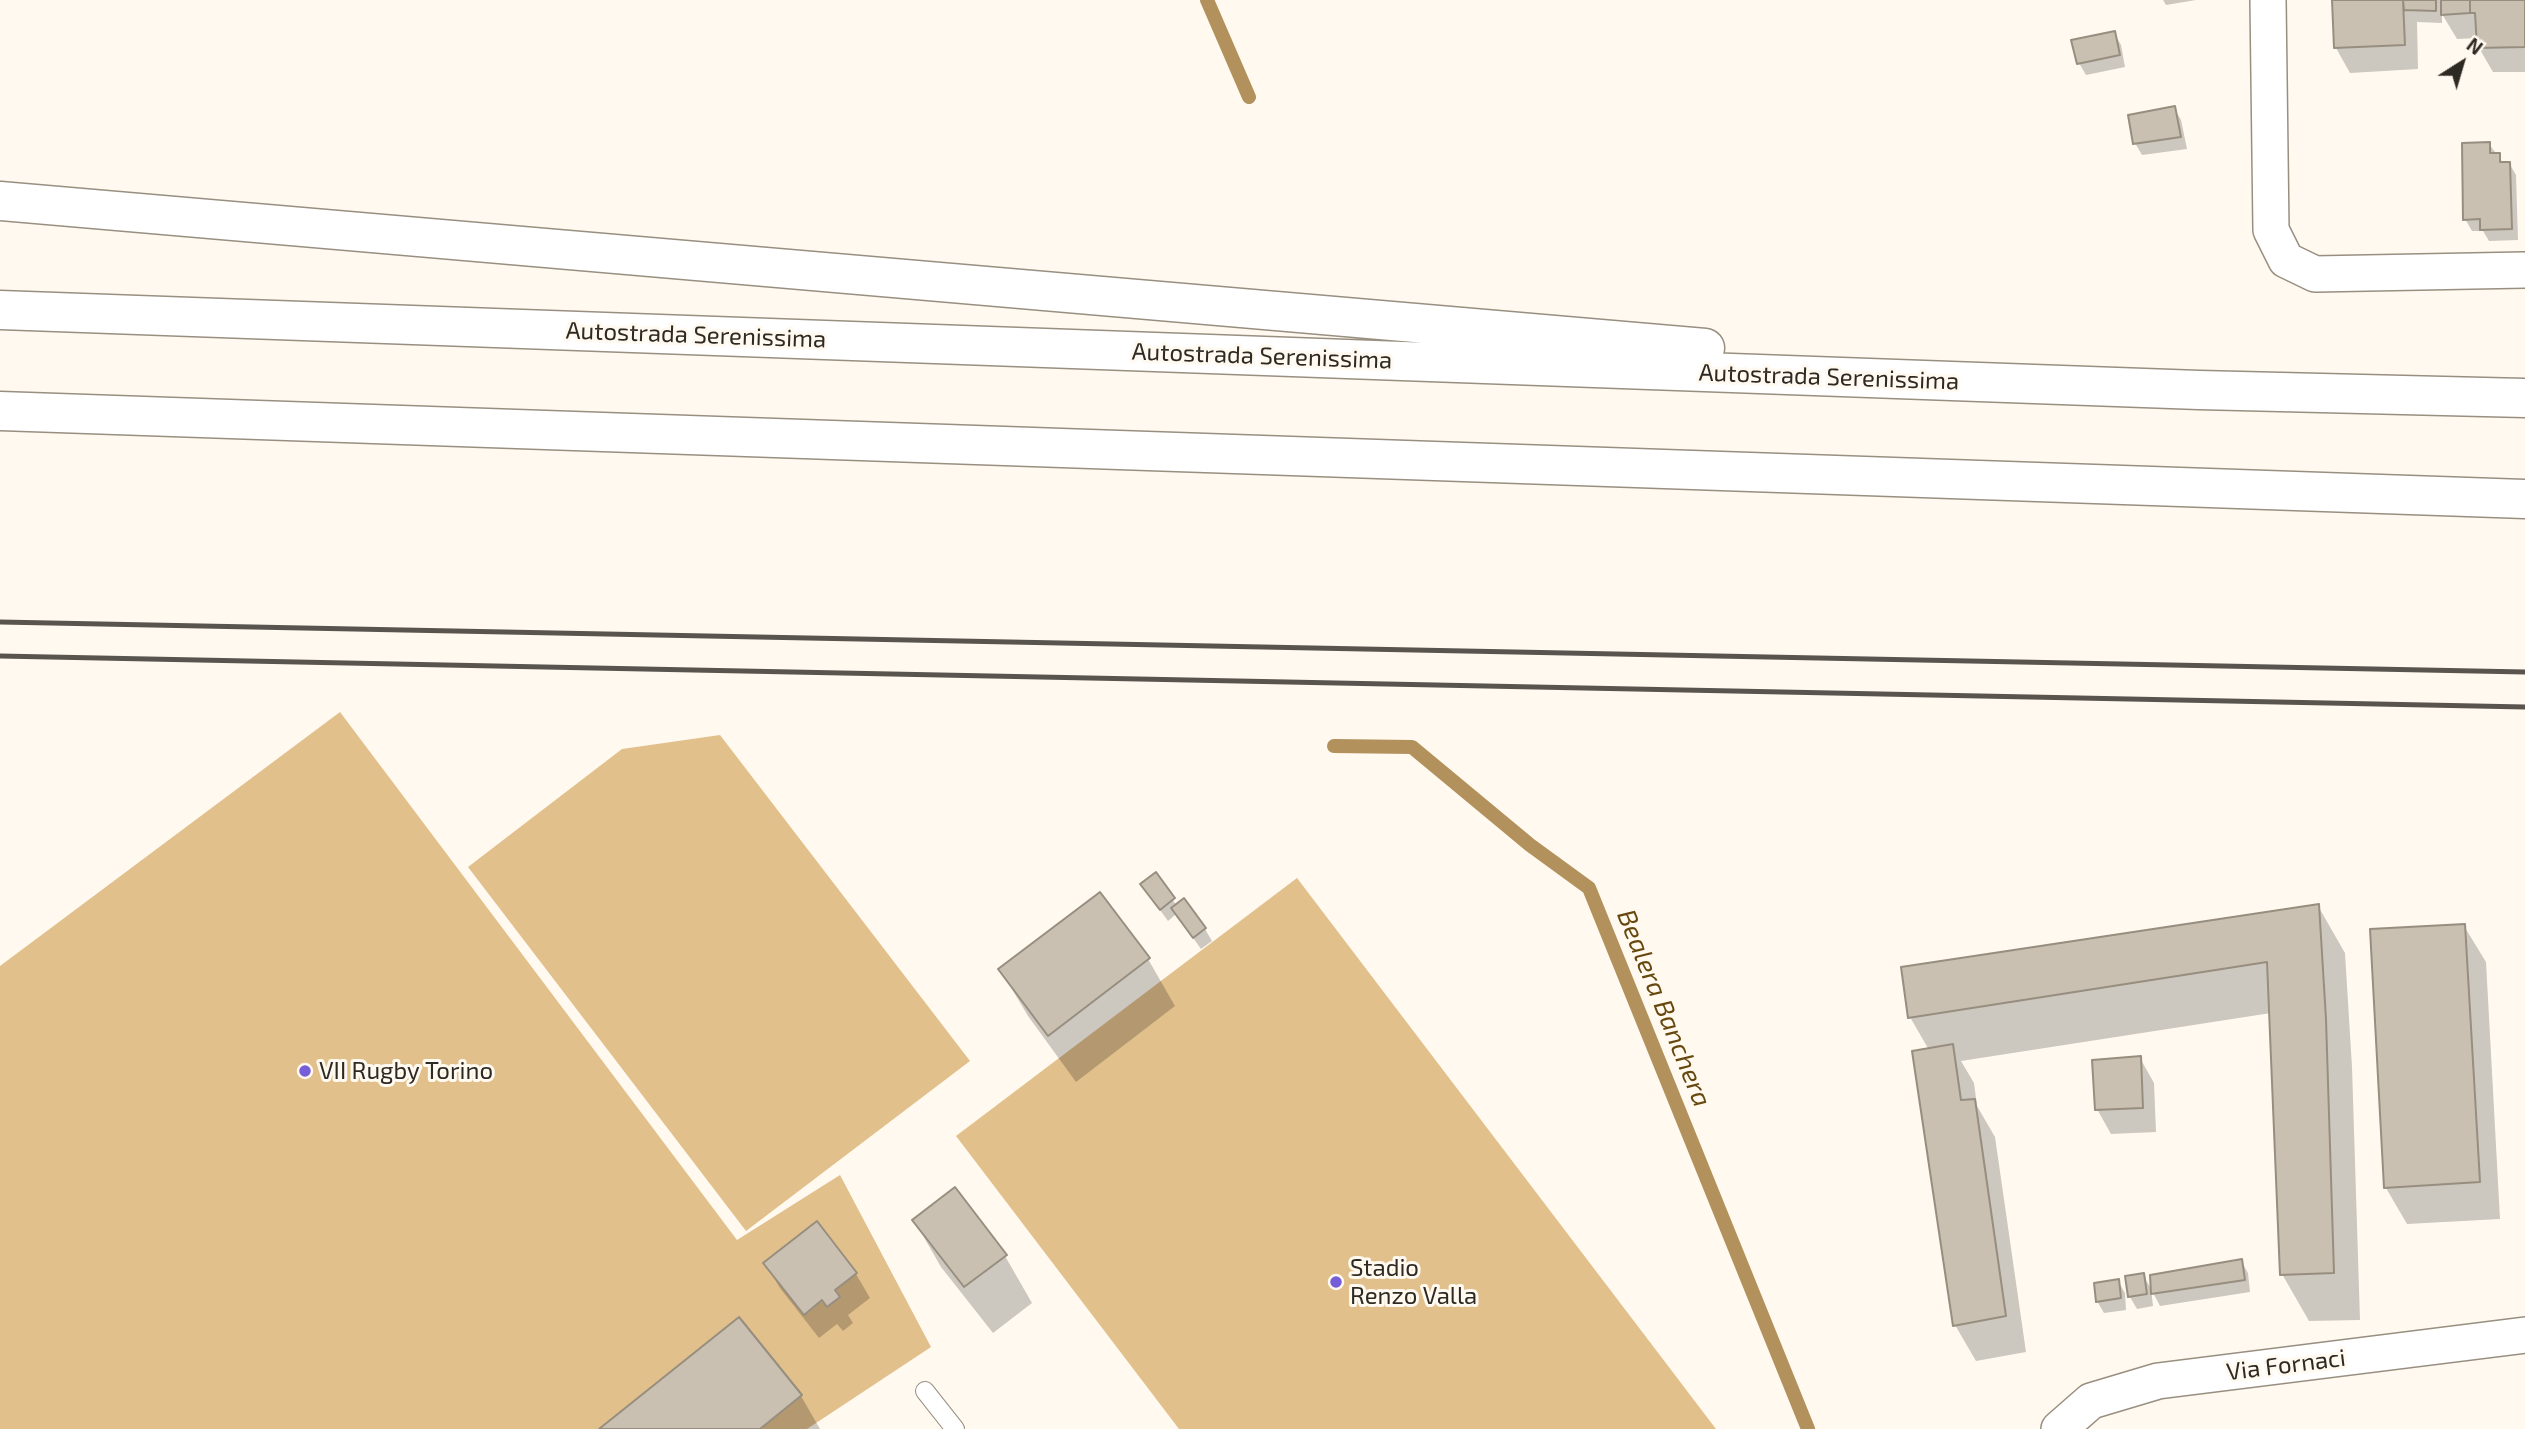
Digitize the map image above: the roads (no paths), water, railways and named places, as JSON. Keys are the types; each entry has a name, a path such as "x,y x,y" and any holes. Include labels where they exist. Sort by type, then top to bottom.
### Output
{"highway":[{"path":"0,201 2199,390"},
{"name":"Autostrada Serenissima","path":"0,310 2199,390 2525,398"},
{"path":"0,411 2525,499"}],"street":[{"path":"2268,0 2271,230 2286,260 2315,274 2525,270"},
{"name":"Via Fornaci","path":"2059,1429 2091,1401 2158,1381 2525,1335"}],"lane":[{"path":"925,1391 955,1429"}],"waterway":[{"name":"Bealera Banchera","path":"1207,0 1249,97"},
{"name":"Bealera Banchera","path":"1334,746 1412,747 1530,845 1589,888 1808,1429"}],"railway":[{"path":"0,622 2525,672"},
{"path":"0,656 2525,707"}],"place":[{"name":"VII Rugby Torino","path":"305,1071"},
{"name":"Stadio Renzo Valla","path":"1336,1282"}]}
